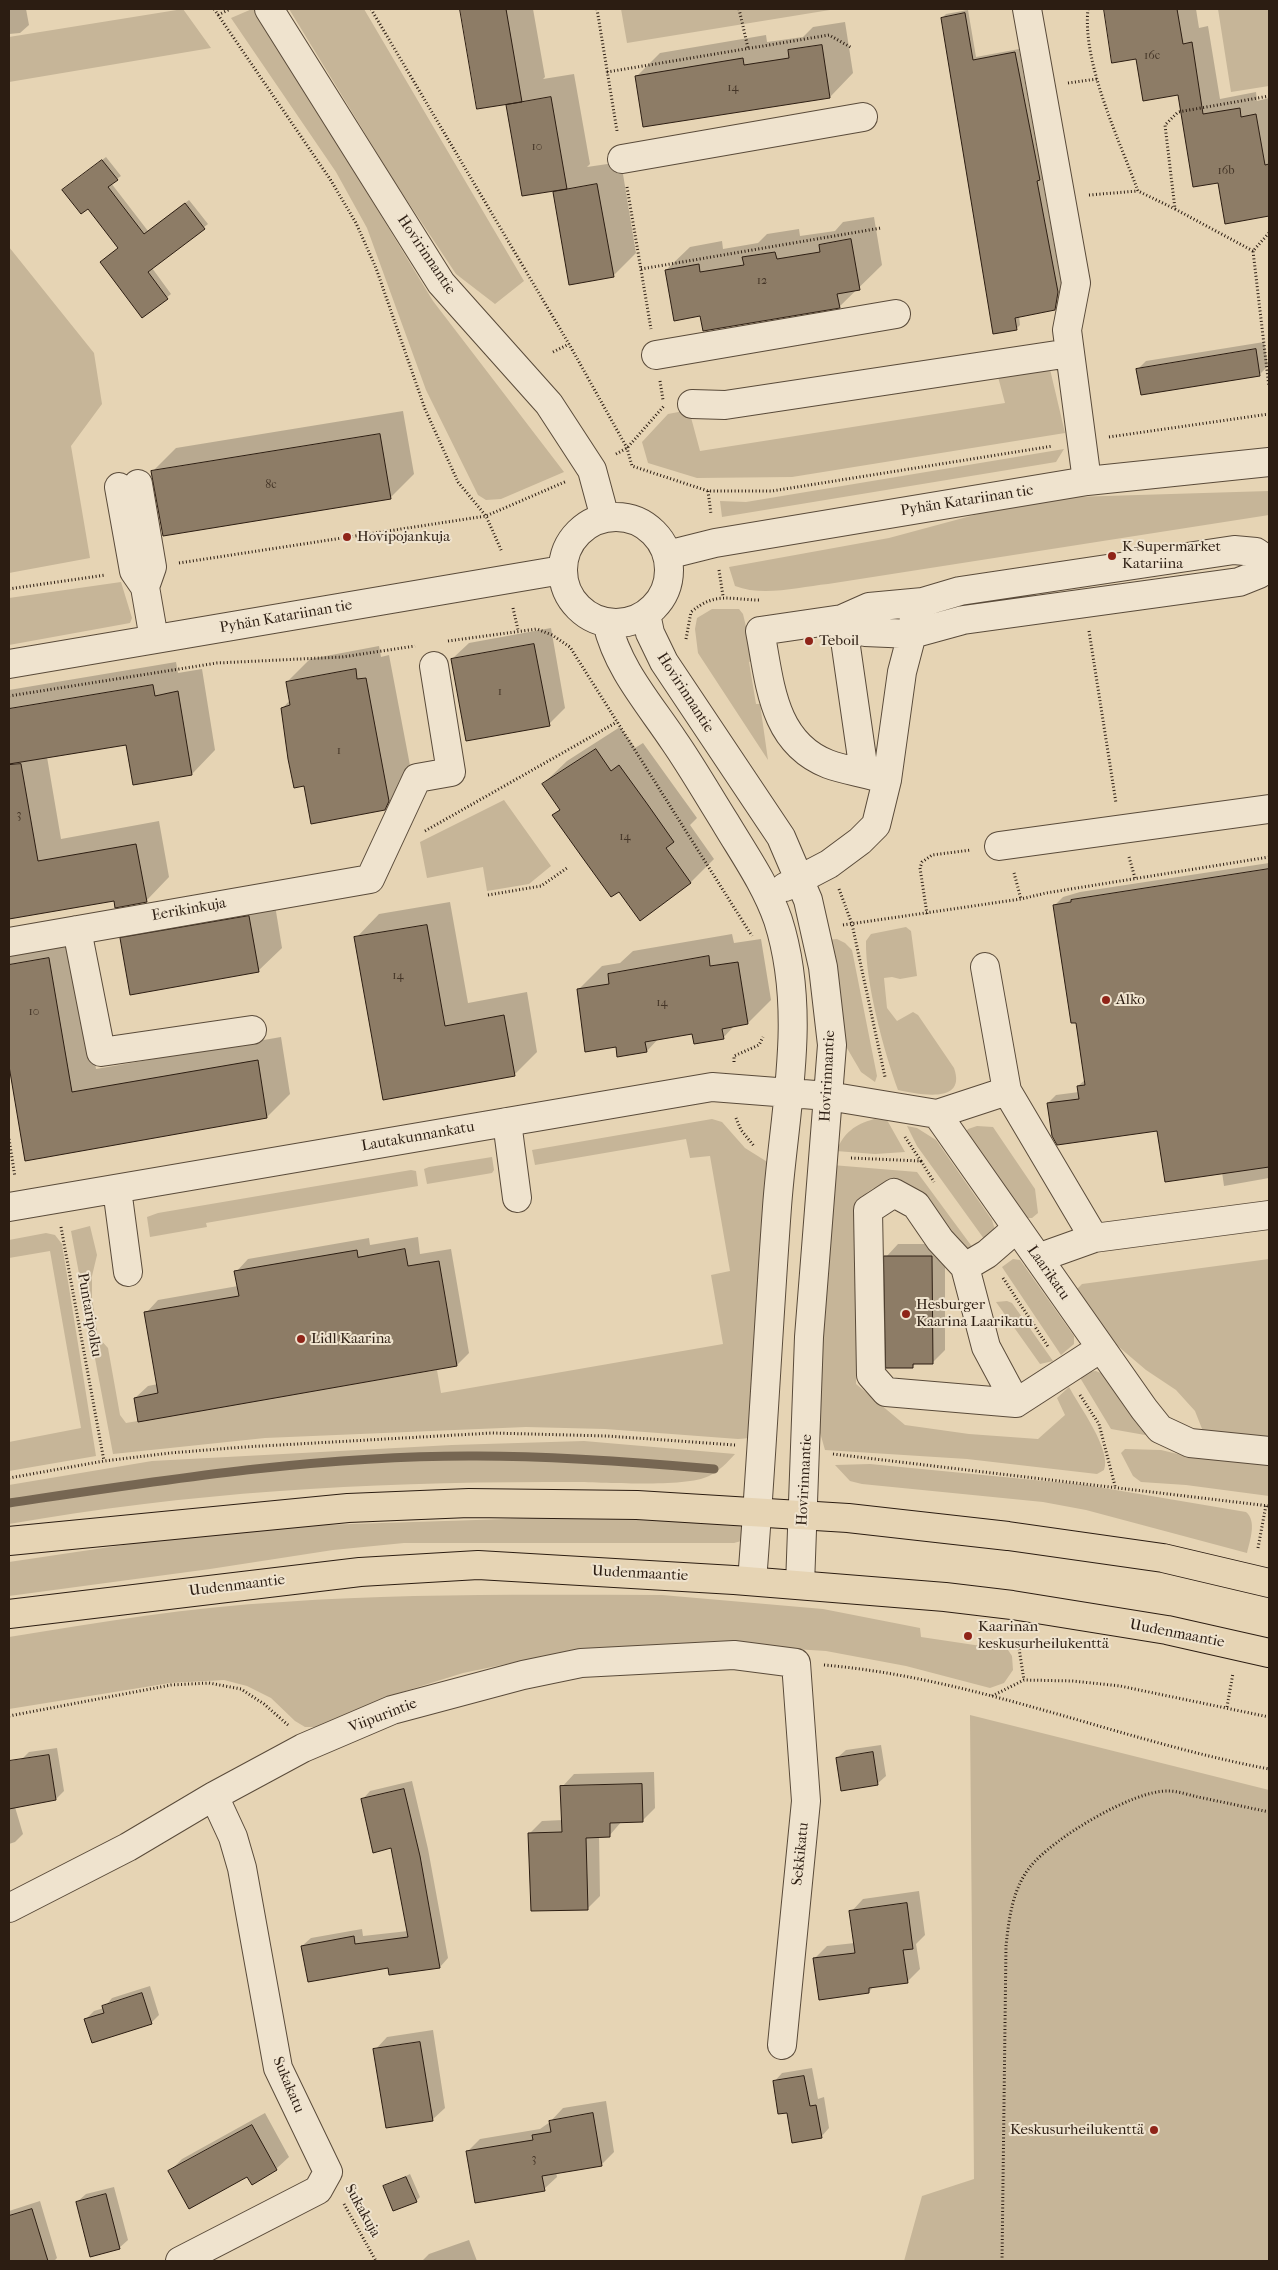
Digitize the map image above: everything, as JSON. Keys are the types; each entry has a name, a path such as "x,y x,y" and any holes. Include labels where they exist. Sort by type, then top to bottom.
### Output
{"main road":[{"path":"9,1541 348,1508 469,1503 628,1505 804,1514 1008,1536 1164,1558 1269,1583"},
{"name":"Uudenmaantie","path":"9,1614 360,1572 478,1565 752,1581 1012,1605 1167,1630 1269,1653"}],"street":[{"name":"Hovirinnantie","path":"269,9 441,282 548,404 587,462 592,470 605,518"},
{"path":"1027,9 1076,283 1067,330 1087,481"},
{"path":"622,159 863,117"},
{"path":"656,355 896,314"},
{"path":"692,404 725,405 1070,353"},
{"name":"Pyhän Katariinan tie","path":"667,555 716,543 1087,481 1269,462"},
{"path":"128,485 154,639"},
{"path":"605,518 625,518 643,525 658,538 667,555 669,577 661,598 646,614 625,623 607,623 589,616 575,604 565,588 562,570 566,552 574,536 588,524 605,518"},
{"path":"876,776 826,763 807,751 790,736 774,707 760,631 842,619 869,607 923,602 960,591 1234,550 1256,552 1269,561"},
{"path":"842,619 865,632 912,634 964,620 1238,582 1260,574 1269,567"},
{"name":"Pyhän Katariinan tie","path":"9,664 562,570"},
{"path":"876,776 912,634 915,611 923,602"},
{"name":"Hovirinnantie","path":"646,614 650,633 664,662 782,838 800,879 816,929 829,1010 832,1045 809,1337 800,1585"},
{"path":"768,896 837,858 860,841 876,825 876,776 842,619"},
{"path":"607,623 616,655 629,679 675,742 747,856 768,896 778,920 794,1003 794,1038 776,1217 763,1447 752,1581"},
{"name":"Eerikinkuja","path":"9,942 370,879 417,778 452,772 431,651"},
{"path":"999,846 1269,808"},
{"path":"77,930 101,1052 252,1030"},
{"path":"985,967 1007,1091 1094,1238"},
{"name":"Lautakunnankatu","path":"9,1207 712,1087 828,1096"},
{"path":"828,1096 937,1114 1007,1091"},
{"name":"Laarikatu","path":"937,1114 1160,1429 1190,1443 1269,1451"},
{"path":"507,1122 517,1198"},
{"path":"117,1189 128,1272"},
{"path":"976,1261 940,1240 916,1205 894,1192 868,1210 871,1375 886,1392 1016,1403 1101,1348"},
{"path":"1038,1258 1094,1238 1269,1215"},
{"path":"976,1261 1017,1228"},
{"path":"976,1261 986,1347 1016,1403"},
{"name":"Viipurintie","path":"9,1908 128,1847 214,1796 303,1748 392,1710 495,1682 581,1663 734,1655 796,1663"},
{"name":"Sekkikatu","path":"782,2045 806,1801 796,1663"},
{"name":"Sukakatu","path":"214,1796 232,1837 242,1868 278,2068 328,2172"},
{"path":"180,2261 318,2190 328,2172"}],"path":[{"path":"214,9 330,179 356,223 376,268 426,409 458,482 486,516 503,553"},
{"path":"218,14 230,9"},
{"path":"371,9 569,344 627,448 632,466 708,491 772,491 1081,441 1269,414"},
{"path":"597,9 664,407 627,448"},
{"path":"739,9 748,48"},
{"path":"1088,9 1086,23 1092,65 1138,191"},
{"path":"607,72 830,35 852,48"},
{"path":"1175,209 1165,125 1178,112 1269,96"},
{"path":"1060,198 1138,191 1252,251"},
{"path":"641,268 882,228"},
{"path":"1252,251 1269,233"},
{"path":"1252,251 1269,387"},
{"path":"553,352 569,344"},
{"path":"9,589 144,575 486,516 562,483"},
{"path":"1085,603 1120,829 1135,878"},
{"path":"9,696 217,663 431,651 518,630 537,629 552,635 570,648 754,938"},
{"path":"423,832 617,722"},
{"path":"927,914 920,868 926,858 932,855 999,846"},
{"path":"852,924 927,914 1269,857"},
{"path":"488,895 541,886 567,868"},
{"path":"734,1088 734,1056 759,1045 766,1030"},
{"path":"9,1139 16,1180"},
{"path":"921,1161 937,1186"},
{"name":"Puntaripolku","path":"63,1197 61,1225 104,1461"},
{"path":"976,1261 1065,1371 1100,1424 1115,1486"},
{"path":"9,1478 104,1461 244,1447 492,1433 607,1436 763,1447"},
{"path":"806,1451 1115,1486 1268,1506 1258,1548"},
{"path":"1018,1642 1024,1680"},
{"path":"796,1663 853,1668 991,1696 1220,1760 1269,1769"},
{"path":"1227,1707 1233,1673"},
{"path":"991,1696 1024,1680 1073,1681 1120,1686 1269,1717"},
{"path":"9,1716 171,1685 209,1683 241,1688 286,1723 303,1748"},
{"path":"1002,2261 1006,1946 1012,1903 1030,1867 1047,1850 1076,1830 1123,1804 1146,1794 1169,1791 1269,1812"},
{"name":"Sukakuja","path":"328,2172 376,2261"}],"shaded area":[{"path":"183,9 211,48 9,82 9,37"},
{"path":"255,9 433,301 564,472 501,499 486,500 478,495 426,390 367,228 336,172 231,18"},
{"path":"289,9 364,9 524,281 495,304 456,274 396,184"},
{"path":"621,9 836,9 627,43"},
{"path":"1218,9 1269,9 1269,86 1231,92"},
{"path":"9,247 94,353 102,404 71,446 90,558 9,573"},
{"path":"1049,365 1065,433 792,477 697,478 648,463 642,442 668,414 689,410 700,451 1005,403 997,373"},
{"path":"1064,449 1056,462 722,517 720,501 746,502"},
{"path":"1269,491 1269,515 828,584 757,591 735,586 729,567 889,538 1004,507 1073,497"},
{"path":"121,582 132,618 130,623 9,645 9,598"},
{"path":"712,609 739,609 743,614 754,660 749,662 756,704 760,704 768,760 698,653 695,629 697,618"},
{"path":"504,800 551,866 529,884 487,891 483,867 427,878 420,842"},
{"path":"906,927 911,931 917,976 900,979 884,978 887,1008 897,1021 913,1012 918,1015 954,1068 956,1080 954,1088 938,1094 928,1095 898,1090 881,1037 872,996 866,941 871,934"},
{"path":"837,939 845,943 852,950 877,1076 875,1082 861,1072 844,1043 826,940"},
{"path":"712,1119 722,1122 745,1148 769,1163 751,1438 738,1439 605,1429 526,1427 265,1438 113,1454 71,1231 90,1226 97,1255 92,1276 92,1298 98,1337 108,1348 120,1415 126,1423 437,1370 441,1393 723,1344 711,1275 730,1271 710,1156 690,1158 686,1139 535,1165 532,1150"},
{"path":"874,1119 887,1120 905,1152 875,1154 836,1151 851,1130"},
{"path":"907,1126 917,1128 936,1140 992,1220 995,1230 987,1243 917,1146"},
{"path":"977,1126 993,1127 1035,1189 1038,1213 1032,1218 1026,1218 965,1133 968,1129"},
{"path":"492,1157 494,1170 492,1173 427,1184 424,1169"},
{"path":"832,1165 917,1172 976,1252 968,1255 886,1184 870,1190 863,1197 857,1212 856,1384 905,1425 969,1434 1038,1439 1065,1415 1057,1398 1069,1387 1099,1440 1105,1461 1104,1470 1097,1474 967,1459 825,1450 817,1422"},
{"path":"411,1170 416,1171 418,1186 206,1223 207,1227 150,1237 147,1217 158,1213"},
{"path":"46,1233 55,1235 62,1244 96,1456 9,1471 9,1442 81,1428 50,1251 9,1258 9,1240"},
{"path":"1013,1259 1020,1260 1074,1336 1074,1344 1061,1355 1002,1267"},
{"path":"1269,1259 1269,1444 1206,1439 1195,1411 1176,1390 1146,1370 1106,1336 1075,1291 1082,1284"},
{"path":"1007,1301 1012,1303 1053,1361 1040,1364 996,1302"},
{"path":"1096,1371 1103,1374 1146,1430 1145,1435 1111,1429 1079,1376 1086,1372"},
{"path":"584,1441 735,1454 709,1476 682,1482 642,1484 500,1482 289,1490 148,1503 9,1524 9,1485 152,1461 452,1445"},
{"path":"1125,1449 1161,1450 1186,1456 1269,1462 1269,1496 1186,1485 1141,1482 1133,1476 1121,1453"},
{"path":"870,1464 1086,1485 1246,1512 1251,1520 1251,1537 1247,1553 1086,1510 1043,1502 862,1484 850,1481 835,1465"},
{"path":"569,1517 705,1523 747,1527 745,1540 734,1543 404,1543 333,1550 210,1569 9,1596 9,1562 177,1537 289,1526"},
{"path":"662,1595 823,1609 920,1628 921,1637 1008,1650 1012,1656 1013,1670 1004,1683 990,1688 906,1666 826,1651 747,1646 545,1656 463,1673 396,1694 316,1727 305,1727 295,1721 271,1698 247,1686 224,1680 170,1683 9,1709 9,1637 180,1611 249,1604 425,1596"},
{"path":"970,1715 1269,1790 1269,2261 904,2261 922,2196 974,2179"}],"building":[{"path":"460,9 506,9 522,102 477,109"},
{"path":"1104,9 1177,9 1183,44 1192,42 1203,114 1240,108 1241,117 1256,114 1265,165 1269,164 1269,216 1225,224 1218,183 1193,187 1178,95 1143,101 1136,59 1112,63"},
{"path":"965,13 973,60 1015,52 1040,180 1037,181 1058,292 1055,310 1015,318 1017,330 993,334 941,18"},
{"path":"822,45 830,98 643,127 635,76 743,58 744,65 789,58 788,50"},
{"path":"551,97 567,189 522,196 506,105"},
{"path":"102,160 118,180 108,187 144,234 185,203 205,229 148,272 168,299 142,318 100,262 118,248 88,209 81,214 62,190"},
{"path":"597,184 614,277 569,285 553,192"},
{"path":"851,239 860,290 837,294 840,308 703,331 700,316 674,321 665,270 699,264 700,272 744,265 742,257 775,252 777,259 820,252 819,245"},
{"path":"1256,349 1260,376 1141,395 1136,369"},
{"path":"380,434 391,499 163,536 151,471"},
{"path":"534,644 550,726 466,741 451,659"},
{"path":"356,669 357,679 366,678 389,801 385,810 311,824 304,786 294,788 288,759 281,708 290,705 286,682"},
{"path":"153,685 155,696 178,691 192,775 133,785 126,745 9,764 9,709"},
{"path":"596,749 611,771 619,765 648,805 674,842 666,848 691,883 640,921 619,892 611,897 582,857 552,815 560,810 542,784"},
{"path":"21,764 38,861 136,844 147,902 115,908 114,901 9,919 9,765"},
{"path":"1269,869 1269,1167 1165,1182 1157,1131 1057,1145 1052,1136 1047,1103 1079,1099 1077,1086 1085,1085 1076,1023 1071,1023 1053,905 1071,902 1071,900"},
{"path":"249,916 259,972 130,995 120,938"},
{"path":"427,925 445,1026 504,1015 515,1076 383,1100 354,937"},
{"path":"709,956 710,966 738,962 748,1024 722,1029 724,1039 694,1044 692,1034 645,1042 647,1052 617,1057 616,1047 585,1052 577,989 609,984 608,974"},
{"path":"49,958 72,1092 258,1060 267,1118 25,1161 9,1066 9,965"},
{"name":"Lidl Kaarina","path":"405,1249 408,1266 439,1261 457,1366 138,1422 134,1398 158,1393 144,1312 239,1296 234,1271 357,1250 358,1257"},
{"path":"884,1256 932,1256 933,1364 913,1364 913,1368 886,1368"},
{"path":"873,1752 878,1785 841,1791 836,1758"},
{"path":"49,1755 56,1800 9,1809 9,1761"},
{"path":"642,1784 643,1822 610,1823 610,1837 586,1838 588,1910 531,1911 528,1833 562,1832 560,1786"},
{"path":"404,1789 420,1856 440,1968 389,1975 388,1968 308,1982 301,1946 354,1936 355,1944 408,1937 391,1848 373,1853 361,1799"},
{"path":"907,1903 913,1949 903,1950 908,1983 869,1988 869,1993 819,2000 813,1958 855,1953 849,1911"},
{"path":"142,1993 152,2024 92,2043 84,2019 104,2013 102,2006"},
{"path":"420,2042 433,2121 386,2128 373,2049"},
{"path":"804,2076 810,2106 816,2105 822,2138 792,2143 787,2113 778,2114 773,2081"},
{"path":"593,2113 602,2166 542,2176 545,2191 475,2203 466,2151 533,2140 532,2135 551,2132 549,2121"},
{"path":"252,2125 277,2170 252,2185 247,2177 189,2209 168,2171"},
{"path":"406,2177 417,2202 393,2211 383,2186"},
{"path":"106,2194 120,2249 90,2257 76,2202"},
{"path":"32,2209 48,2261 9,2261 9,2216"}],"waterway":[{"path":"9,1503 242,1470 301,1464 418,1457 507,1456 566,1458 714,1469"}],"place":[{"name":"Hovipojankuja","path":"347,537"},
{"name":"K-Supermarket Katariina","path":"1112,556"},
{"name":"Teboil","path":"809,641"},
{"name":"Alko","path":"1106,1000"},
{"name":"Hesburger Kaarina Laarikatu","path":"906,1314"},
{"name":"Lidl Kaarina","path":"301,1339"},
{"name":"Kaarinan keskusurheilukenttä","path":"968,1636"},
{"name":"Keskusurheilukenttä","path":"1154,2130"}]}
